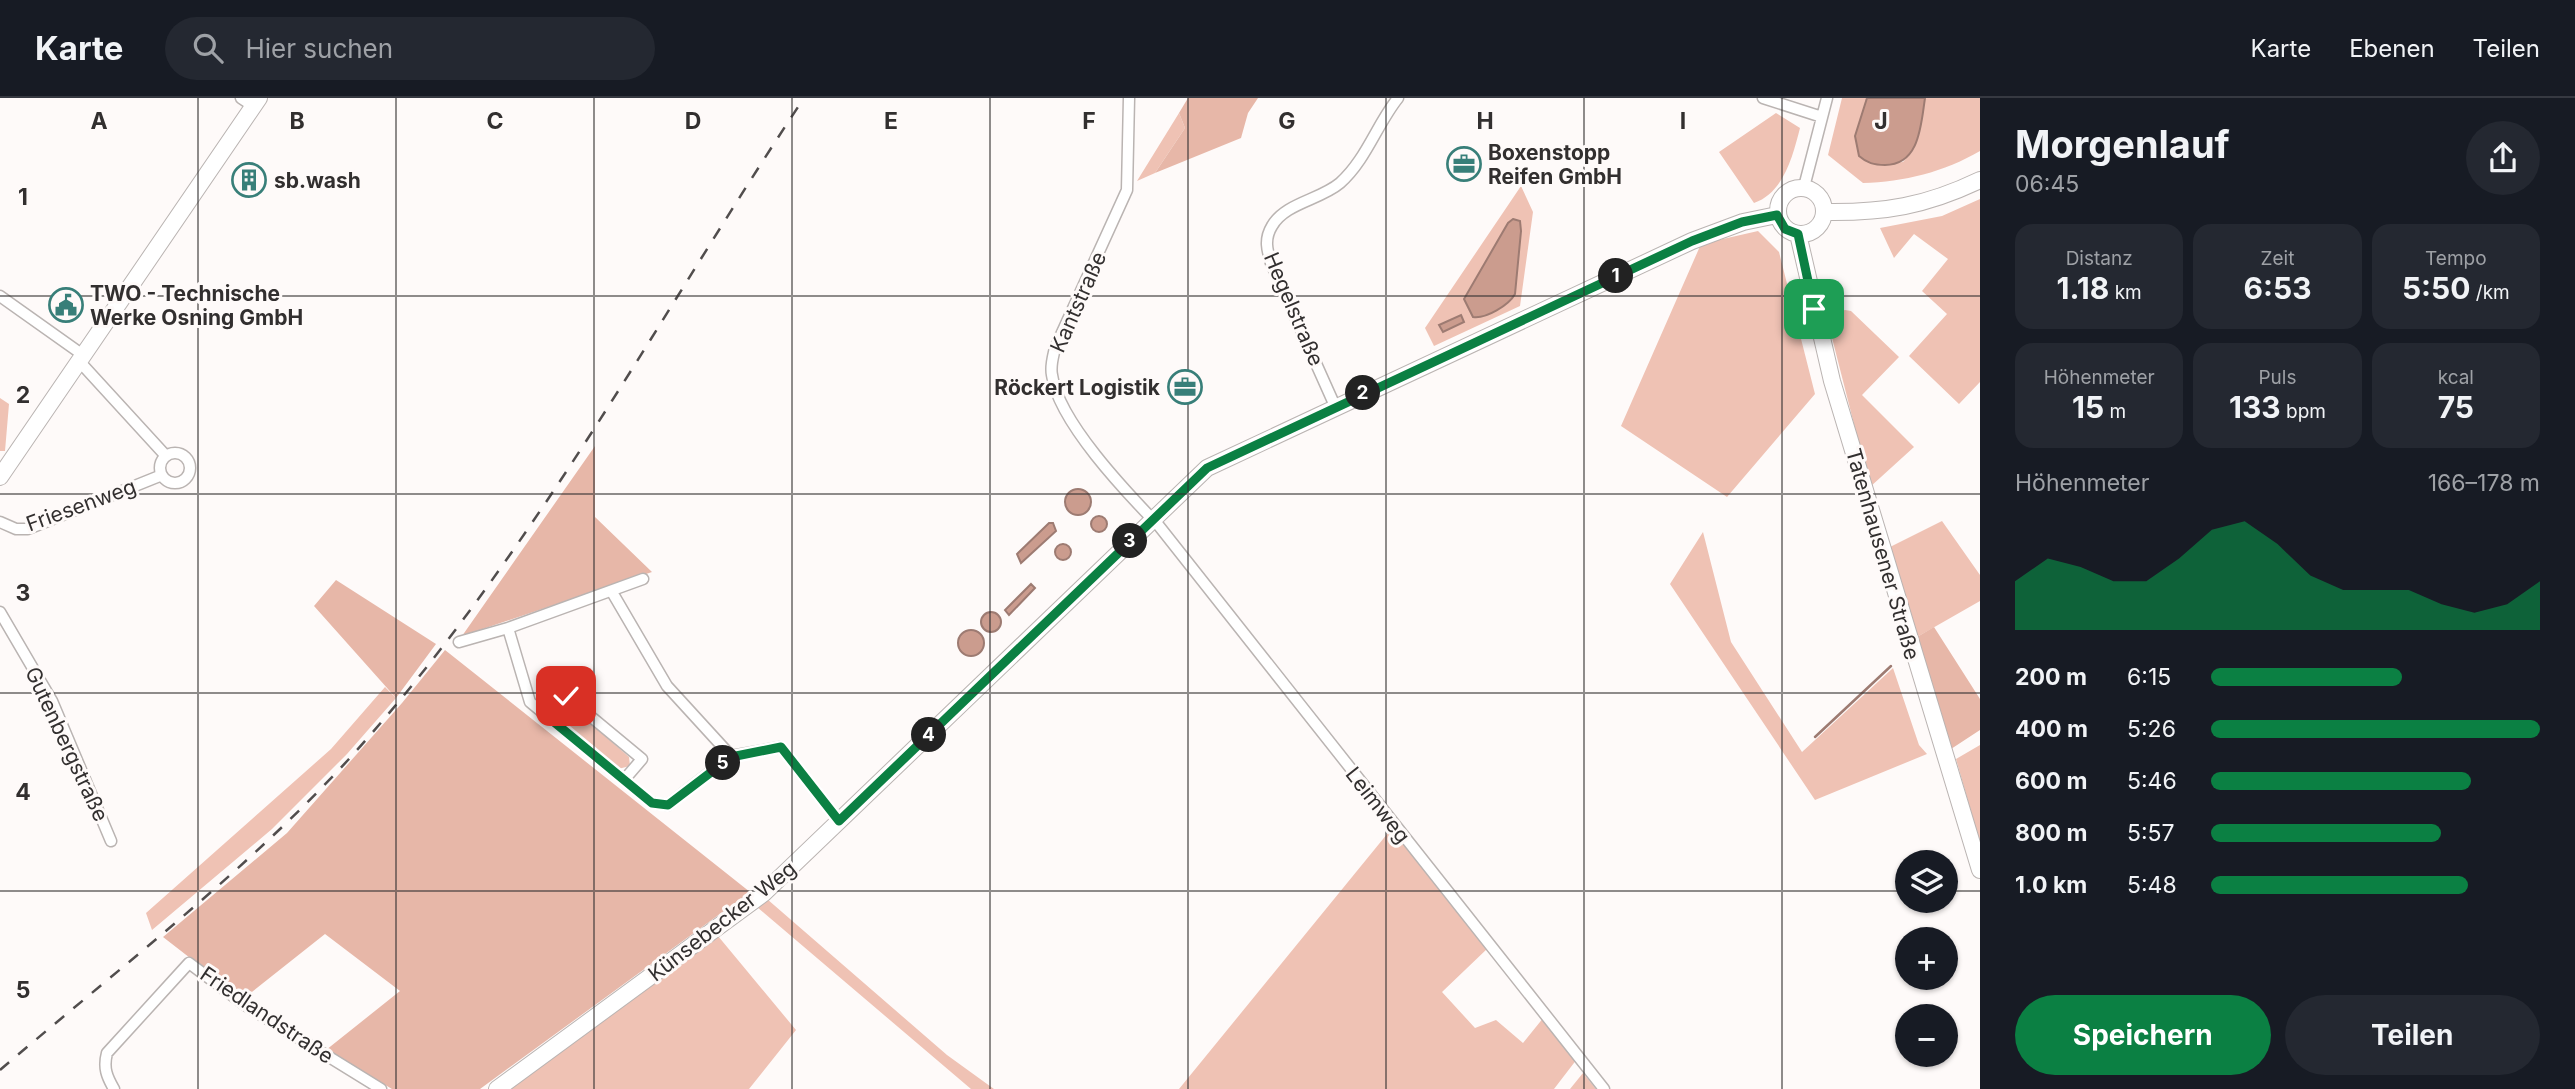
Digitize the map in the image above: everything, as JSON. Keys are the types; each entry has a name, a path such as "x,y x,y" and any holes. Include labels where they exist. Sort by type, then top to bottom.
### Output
{"street":[{"name":"Kantstraße","path":"1129,98 1127,190 1055,348 1052,376 1068,414 1100,460 1153,520"},
{"name":"Hegelstraße","path":"1335,407 1270,263 1266,248 1267,237 1271,227 1285,212 1329,191 1349,174 1384,115 1398,98"},
{"path":"1763,98 1822,117"},
{"path":"1804,187 1827,98"},
{"path":"1,474 251,101"},
{"path":"1824,212 1902,209 1946,196 1980,180"},
{"path":"1796,187 1804,187 1816,193 1824,212 1819,226 1798,234 1785,229 1777,215 1783,195 1796,187"},
{"name":"Künsebecker Weg","path":"497,1089 764,893 1207,468 1692,241 1742,222 1777,215"},
{"name":"Tatenhausener Straße","path":"1798,234 1832,381 1980,870"},
{"name":"Friesenweg","path":"0,296 81,358 166,456"},
{"name":"Friesenweg","path":"181,454 188,461 189,470 185,478 177,482 168,481 162,474 161,462 166,456 181,454"},
{"name":"Friesenweg","path":"0,522 16,529 28,529 162,474"},
{"name":"Leimweg","path":"1153,520 1604,1089"},
{"path":"459,642 509,628 643,579"},
{"path":"611,592 667,686 731,757"},
{"name":"Gutenbergstraße","path":"0,612 52,701 111,841"},
{"path":"509,628 530,702 652,803 668,805 731,757 781,747 839,821"},
{"path":"548,717 566,696 576,704 642,759 624,780"},
{"name":"Friedlandstraße","path":"114,1089 104,1064 107,1053 189,963 245,1005 381,1089"}],"shaded area":[{"path":"1188,98 1258,98 1248,113 1241,138 1155,173 1185,128 1179,113"},
{"path":"1842,98 1867,98 1855,136 1873,164 1903,162 1909,155 1919,132 1925,98 1980,98 1980,151 1952,165 1923,174 1894,181 1863,183 1828,155"},
{"path":"1867,98 1925,98 1917,141 1912,151 1897,163 1874,164 1859,156 1855,136"},
{"path":"1179,113 1185,128 1155,173 1137,181"},
{"path":"1776,113 1800,128 1786,172 1780,182 1773,191 1754,203 1719,152"},
{"path":"1521,186 1533,212 1520,306 1434,346 1425,328"},
{"path":"1980,199 1980,382 1959,404 1909,356 1947,314 1922,291 1948,259 1914,234 1894,258 1880,228 1942,216"},
{"path":"1513,219 1520,221 1521,231 1515,294 1497,310 1484,316 1473,317 1464,299 1508,223"},
{"path":"1758,231 1779,252 1815,394 1727,497 1621,426 1701,244"},
{"path":"1845,310 1851,311 1899,357 1862,395 1914,447 1870,487 1828,322 1831,315"},
{"path":"1461,315 1464,322 1443,332 1439,325"},
{"path":"0,398 9,404 5,451 0,451"},
{"path":"595,446 595,517 652,572 462,636"},
{"path":"1078,489 1088,492 1091,502 1088,512 1078,515 1068,512 1065,502 1068,492"},
{"path":"1096,516 1102,516 1107,524 1105,530 1096,532 1091,527 1091,521"},
{"path":"1942,521 1980,575 1980,601 1917,637 1890,547"},
{"path":"1049,523 1053,523 1056,531 1021,563 1017,554"},
{"path":"1703,532 1731,642 1802,752 1893,668 1919,745 1927,754 1815,800 1670,584"},
{"path":"1060,544 1066,544 1071,552 1069,558 1060,560 1055,555 1055,549"},
{"path":"336,580 436,644 396,698 314,606"},
{"path":"1031,584 1035,588 1009,615 1005,610"},
{"path":"991,612 998,615 1001,622 998,629 991,632 984,629 981,622 984,615"},
{"path":"1934,627 1980,699 1980,730 1951,749 1917,637"},
{"path":"971,630 980,634 984,643 980,652 971,656 962,652 958,643 962,634"},
{"path":"445,650 750,892 480,1089 392,1089 326,1050 400,991 325,934 243,999 163,937 287,833"},
{"path":"385,687 396,698 347,754 272,829 152,930 146,913 331,749"},
{"path":"562,707 572,707 629,757 630,766 618,769 559,721"},
{"path":"1980,745 1980,843 1956,759"},
{"path":"1392,828 1488,948 1442,992 1475,1028 1496,1020 1523,1043 1544,1017 1577,1059 1554,1089 1179,1089"},
{"path":"767,899 947,1055 994,1089 971,1089 757,907"},
{"path":"718,936 796,1030 749,1089 510,1089"},
{"path":"1583,1073 1596,1089 1570,1089"}],"waterway":[{"path":"1815,737 1891,666"}],"railway":[{"path":"0,1070 179,920 266,842 348,760 413,684 475,604 533,522 804,98"}],"place":[{"name":"Boxenstopp Reifen GmbH","path":"1464,164"},
{"name":"sb.wash","path":"249,180"},
{"name":"TWO - Technische Werke Osning GmbH","path":"66,305"},
{"name":"Röckert Logistik","path":"1185,387"}],"route":[{"path":"566,696 548,717 652,803 668,805 731,757 781,747 839,821 1207,468 1653,259 1742,222 1777,215 1785,229 1798,234 1814,309"}]}
